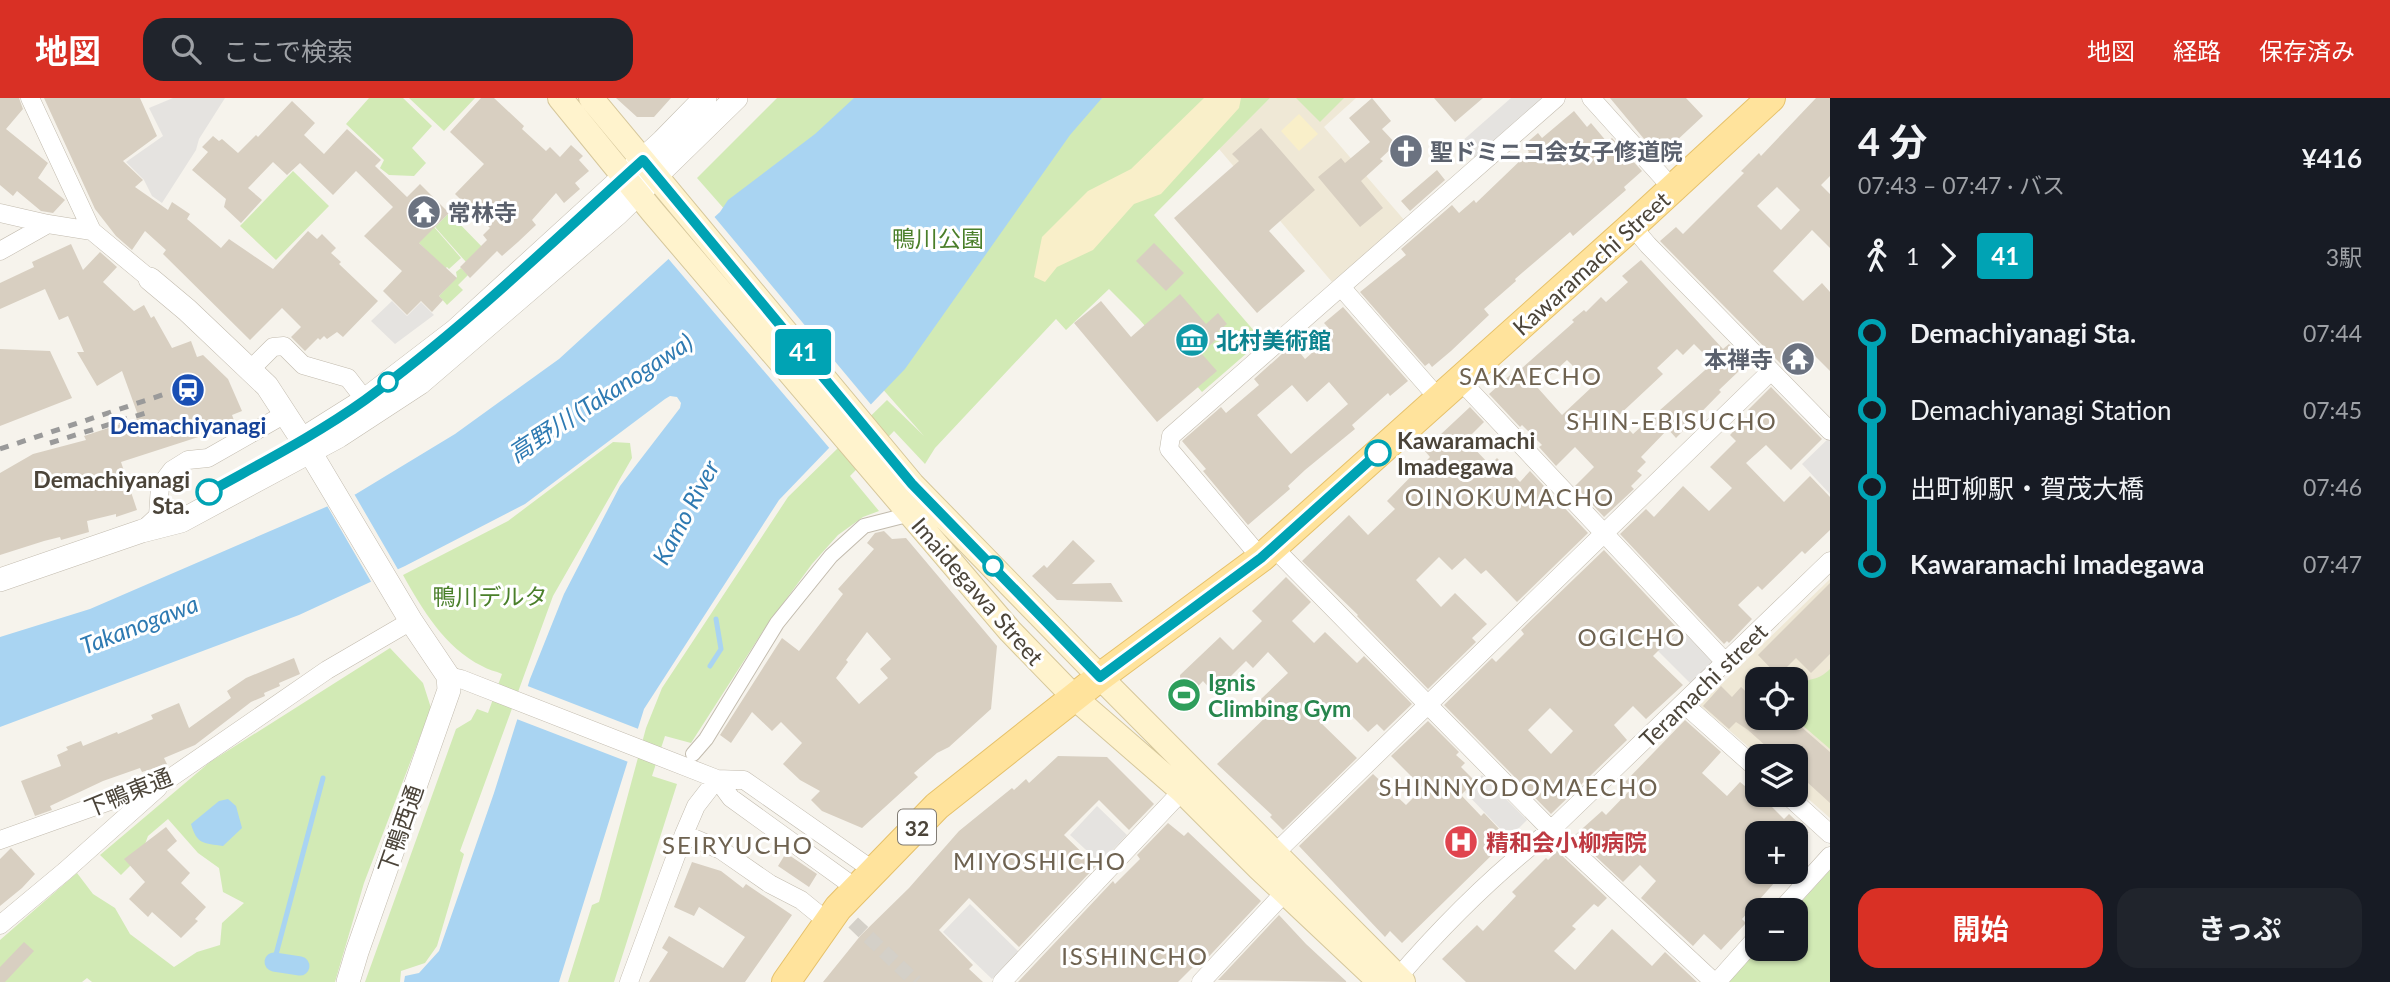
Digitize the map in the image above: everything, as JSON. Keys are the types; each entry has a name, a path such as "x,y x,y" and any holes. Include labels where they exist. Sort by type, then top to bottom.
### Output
{"main road":[{"name":"Imaidegawa Street","path":"560,98 648,185 907,498 1010,631 1074,698 1267,861 1394,981"},
{"name":"Imaidegawa Street","path":"591,98 648,185"},
{"name":"Kawaramachi Street","path":"786,982 828,922 937,806 1100,677 1267,552 1771,98"},
{"name":"Imaidegawa Street","path":"907,498 1100,677 1267,861 1284,892 1394,981"}],"street":[{"path":"30,98 92,231 150,279 267,386 448,676 687,760 717,779 731,798 865,880"},
{"path":"311,454 365,400 648,185 705,98"},
{"path":"0,580 142,531 311,454 420,383 648,185 736,98"},
{"path":"1556,98 1171,436 1169,449 1267,552 1427,705 1551,830 1715,982 1745,950"},
{"path":"1591,98 1673,189"},
{"path":"0,213 48,225 92,231"},
{"path":"0,251 48,225"},
{"path":"1632,226 1830,430"},
{"path":"1341,286 1439,399"},
{"path":"251,369 273,347 281,345 303,365 348,378 365,400"},
{"path":"1267,861 1771,371"},
{"path":"1460,380 1726,663"},
{"path":"142,531 158,516 160,486 172,470 188,460 208,458 285,414"},
{"path":"687,760 706,739 778,623 831,556 864,526 907,498"},
{"name":"Teramachi street","path":"1394,981 1514,859 1551,830 1830,561"},
{"name":"下鴨東通","path":"0,840 166,781 407,613"},
{"name":"下鴨西通","path":"348,982 449,690 448,676"},
{"path":"1684,704 1745,758"},
{"path":"717,779 744,780 865,880"},
{"path":"629,982 696,806 717,779"},
{"path":"0,925 166,781"},
{"path":"1002,982 1182,791"},
{"path":"1800,807 1830,834"},
{"path":"684,834 721,850 770,884 801,901 828,922"},
{"path":"1792,898 1830,856"},
{"path":"1201,982 1284,892"}],"shaded area":[{"path":"173,98 225,98 162,203 152,196 144,180 126,162 163,136 149,108"},
{"path":"1270,98 1356,98 1324,127 1405,221 1332,282 1219,149"},
{"path":"1511,98 1543,98 1476,159 1461,142"},
{"path":"392,301 407,316 421,302 434,315 395,344 371,321"},
{"path":"1830,437 1830,494 1802,464"},
{"path":"1830,579 1830,818 1808,799 1808,744 1745,744 1700,705"},
{"path":"1683,627 1715,659 1691,684 1650,643 1661,633 1670,641"},
{"path":"1482,775 1527,820 1509,838 1465,792"},
{"path":"1097,806 1127,835 1100,863 1070,835"},
{"path":"970,904 1019,952 992,979 943,932"}],"green space":[{"path":"369,98 403,98 432,126 412,148 426,163 414,176 389,175 380,168 384,160 346,124"},
{"path":"409,98 475,98 444,131"},
{"name":"鴨川公園","path":"777,98 1270,98 1154,215 1262,340 1202,392 1139,319 1109,289 1066,330 1056,319 935,448 925,464 894,431 850,476 879,511 863,517 838,535 812,564 765,628 691,743 665,736 652,776 677,784 614,982 568,982 592,905 599,902 646,728 662,688 788,497 887,400 924,436 697,178"},
{"path":"1296,98 1344,98 1320,122"},
{"path":"293,171 329,206 276,260 240,226"},
{"path":"449,213 488,253 466,262 435,227"},
{"path":"434,227 461,258 428,285 426,250 414,238"},
{"path":"461,268 468,275 458,285 463,290 447,305 439,296 457,277 456,272"},
{"name":"鴨川デルタ","path":"613,442 630,443 632,458 553,596 460,851 464,854 437,946 425,963 401,971 400,982 365,982 456,729 471,720 477,709 488,713 502,674 469,658 446,638 427,614 403,575 508,521"},
{"path":"390,648 423,683 431,708 364,883 335,982 92,982 87,978 82,982 0,982 0,940 77,873 93,894 115,908 130,934 174,967 197,952 220,945 222,923 244,903 223,892 219,868 198,853 168,819 148,836 141,855 121,875 100,855 210,762"},
{"path":"1830,669 1830,749 1808,730 1808,680"},
{"path":"1830,870 1830,982 1729,982 1748,961 1808,961 1808,898 1805,898"}],"sand":[{"path":"1204,98 1241,98 1239,108 1161,194 1134,204 1093,250 1057,267 1045,282 1034,277 1042,237 1088,191 1131,169"},
{"path":"1299,114 1318,134 1299,151 1281,131"}],"water":[{"path":"854,98 1102,98 1070,135 905,369 779,500 644,709 559,982 404,982 405,976 419,973 439,951 530,679 564,594 620,486 680,408 681,403 677,397 670,396 665,399 525,504 405,566 299,615 0,727 0,637 90,609 356,494 455,434 559,359 720,212 728,200 815,134"},
{"path":"228,799 236,806 242,828 223,846 202,842 191,824 219,801"}],"pier":[{"path":"712,214 873,407 831,450 666,256"},
{"path":"353,492 400,573 373,585 326,504"},
{"path":"525,685 641,730 631,763 514,718"}],"building":[{"path":"0,98 19,98 23,109 6,129 48,163 38,178 65,200 53,213 41,211 17,191 13,196 0,185"},
{"path":"44,98 140,98 157,136 123,161 143,180 135,187 168,210 172,202 190,214 187,219 221,248 229,239 273,269 308,231 317,239 322,234 336,248 331,253 341,262 339,264 378,301 343,337 337,332 327,339 324,336 320,340 318,338 305,351 291,337 301,327 282,308 250,340 163,254 166,250 145,231 132,250 116,236 95,209"},
{"path":"481,98 494,98 546,151 550,147 560,157 571,145 583,156 579,160 589,171 575,183 580,189 564,203 556,193 532,220 536,225 502,256 497,251 470,278 460,267 487,240 483,235 490,228 455,194 484,164 450,132"},
{"path":"616,98 671,98 654,117 637,117"},
{"path":"1372,98 1391,121 1382,129 1396,144 1380,159 1383,161 1361,181 1383,208 1360,227 1318,177 1341,158 1345,163 1370,142 1349,118"},
{"path":"1434,98 1483,98 1455,122"},
{"path":"1610,98 1686,98 1703,116 1659,157"},
{"path":"1816,98 1830,98 1830,176 1821,185 1830,194 1830,248 1812,230 1773,271 1803,301 1822,283 1830,292 1830,371 1804,345 1782,365 1660,241 1676,227 1683,234 1744,173 1741,171 1759,153 1761,156","holes":["1777,187 1800,210 1781,230 1757,206"]},
{"path":"292,101 315,123 304,135 324,154 347,129 381,160 375,166 407,197 420,184 449,213 419,243 457,278 439,296 443,300 432,312 421,301 407,315 383,291 402,271 364,236 393,207 356,171 333,195 300,163 287,175 273,162 248,188 262,200 241,223 224,207 226,199 192,170 208,152 202,147 213,136 219,141 222,139 238,153 256,135 258,137"},
{"path":"1574,111 1587,127 1591,123 1607,142 1612,138 1642,171 1624,187 1626,190 1573,236 1570,232 1515,279 1516,281 1484,309 1489,315 1451,351 1432,367 1429,363 1425,366 1360,292 1406,255 1401,249 1452,205 1459,213 1474,200 1476,203 1529,152 1524,145 1538,133 1542,138"},
{"path":"1261,128 1315,190 1269,231 1305,271 1257,313 1174,218 1239,161 1232,154"},
{"path":"1437,170 1445,180 1410,211 1401,201"},
{"path":"1154,243 1184,273 1166,291 1136,261"},
{"path":"71,244 83,270 100,252 117,267 103,282 134,311 144,305 151,318 154,316 172,348 191,341 197,357 203,355 228,379 242,411 232,415 235,423 220,430 121,462 137,510 116,517 116,514 87,521 89,532 61,540 60,537 44,541 0,555 0,473 33,454 86,440 84,436 139,418 122,371 97,386 77,352 84,352 68,316 59,320 45,289 0,309 0,283 34,267 32,262"},
{"path":"1641,260 1723,349 1729,344 1742,358 1735,364 1740,370 1676,438 1668,429 1641,457 1646,462 1637,471 1642,475 1631,486 1634,489 1604,517 1575,486 1594,467 1575,447 1556,466 1539,447 1542,445 1522,425 1520,427 1489,394 1519,367 1521,369 1584,310 1586,312 1601,297 1606,302 1628,282 1622,276","holes":["1694,344 1713,363 1633,434 1617,417 1663,374 1657,368 1677,349 1683,355","1567,360 1593,386 1562,415 1537,387"]},
{"path":"1180,294 1206,324 1218,313 1227,324 1215,334 1218,338 1201,353 1217,371 1157,422 1074,323 1101,301 1131,337"},
{"path":"1343,307 1408,381 1390,396 1388,393 1352,425 1355,429 1305,470 1288,486 1290,489 1248,525 1182,441 1221,407 1226,413 1259,385 1254,379 1293,344 1305,359 1334,334 1324,323","holes":["1329,382 1348,404 1291,454 1257,415 1292,385 1307,402"]},
{"path":"0,349 50,351 72,398 0,426"},
{"path":"1771,387 1822,439 1791,470 1766,445 1746,463 1784,502 1810,476 1830,497 1830,530 1805,554 1802,551 1762,590 1758,586 1738,605 1752,619 1729,643 1727,641 1724,644 1620,534 1646,509 1654,517 1683,486 1709,511 1732,488 1710,467 1736,441 1730,435 1751,413 1748,410"},
{"path":"1470,407 1484,422 1467,439 1469,443 1490,465 1497,458 1520,482 1530,471 1588,533 1517,602 1486,570 1481,574 1465,558 1452,570 1439,557 1416,580 1441,607 1455,593 1487,624 1472,638 1476,642 1428,689 1302,561 1349,515 1368,535 1395,509 1387,501 1430,457 1424,450"},
{"path":"884,531 892,539 906,538 997,646 991,709 949,747 937,753 914,773 918,777 862,828 822,811 811,800 820,791 800,780 783,764 802,743 781,722 772,731 752,712 731,743 720,735 782,638 799,651 843,594 838,589 874,549 867,543 875,533","holes":["867,632 891,659 880,669 888,678 859,704 836,678"]},
{"path":"1073,540 1095,561 1072,584 1111,583 1123,602 1057,600 1032,576 1044,565 1047,568"},
{"path":"1604,550 1679,630 1653,656 1683,685 1646,719 1633,706 1614,725 1627,740 1551,814 1444,705 1492,658 1496,662 1524,634 1521,630","holes":["1550,708 1573,731 1551,754 1528,730"]},
{"path":"1286,577 1311,602 1292,621 1314,643 1325,632 1357,663 1364,656 1412,704 1384,731 1377,724 1368,732 1338,702 1319,721 1357,758 1283,830 1270,817 1272,815 1217,764 1271,712 1260,700 1288,673 1268,652 1253,668 1246,661 1214,693 1203,681 1182,704 1180,675 1220,637 1233,650 1262,621 1252,611"},
{"path":"1830,583 1830,654 1811,673 1808,667 1796,658 1787,667 1769,667 1758,655"},
{"path":"294,658 300,674 264,693 265,696 251,702 195,745 164,758 167,764 142,772 140,768 103,781 50,806 52,810 35,816 21,781 61,766 57,755 68,750 66,747 81,741 83,746 117,732 118,734 153,719 151,715 179,703 189,728 231,698 227,691 246,678"},
{"path":"1721,686 1732,697 1741,687 1745,691 1745,728 1736,722 1729,729 1703,706"},
{"path":"1685,720 1721,752 1702,773 1727,796 1740,782 1745,786 1745,807 1772,807 1784,819 1789,814 1796,821 1745,821 1745,884 1773,884 1761,898 1745,898 1745,916 1742,919 1745,924 1721,950 1704,934 1693,946 1641,898 1656,881 1640,865 1623,882 1574,836 1602,811 1606,815 1632,788 1625,782"},
{"path":"1428,721 1459,752 1456,755 1465,763 1461,767 1475,781 1461,795 1481,816 1484,813 1504,838 1495,847 1497,850 1402,943 1390,931 1385,937 1299,846 1373,774 1406,805 1423,788 1391,756"},
{"path":"1748,730 1805,730 1830,752 1830,803 1808,783 1808,744 1764,744"},
{"path":"1058,756 1107,757 1154,804 1129,830 1099,800 1064,835 1096,866 1019,947 969,898 939,930 973,965 969,969 983,982 823,982 861,935 909,888 959,831 1012,788 1014,790 1026,779 1029,783"},
{"path":"1168,823 1184,836 1188,832 1261,901 1199,967 1196,964 1178,982 1018,982 1113,881 1115,884 1140,859 1137,855"},
{"path":"166,827 177,841 167,850 190,873 181,883 206,907 195,919 198,921 181,938 152,912 148,917 129,899 145,882 124,859"},
{"path":"11,848 35,874 0,906 0,859"},
{"path":"1557,851 1607,898 1598,907 1594,904 1572,926 1576,929 1554,951 1575,970 1612,929 1652,966 1665,952 1697,982 1466,982 1442,959 1477,925 1483,931 1516,896 1512,892 1546,858 1548,860"},
{"path":"786,853 817,874 809,887 778,866"},
{"path":"692,862 721,871 743,888 746,884 792,915 745,982 649,982 668,952 662,948 669,936 723,968 745,937 699,907 694,916 674,907"},
{"path":"1279,915 1306,944 1347,982 1218,980"},
{"path":"24,942 34,951 5,982 0,982 0,967"}],"waterway":[{"path":"710,666 721,649 716,619"},
{"path":"274,962 323,778"},
{"path":"274,962 300,966"}],"tunnel":[{"path":"838,908 916,982"}],"railway":[{"path":"0,449 165,394"},
{"path":"50,443 152,411"}],"bus line":[{"name":"41","path":"209,492 302,440 365,400 455,331 643,160 912,484 1100,677 1261,558 1378,453"}],"place":[{"name":"聖ドミニコ会女子修道院","path":"1406,151"},
{"name":"常林寺","path":"424,212"},
{"name":"北村美術館","path":"1192,340"},
{"name":"本禅寺","path":"1798,359"},
{"name":"Demachiyanagi","path":"188,390"},
{"name":"Kawaramachi Imadegawa","path":"1378,453"},
{"name":"Demachiyanagi Sta.","path":"209,492"},
{"name":"Ignis Climbing Gym","path":"1184,695"},
{"name":"精和会小柳病院","path":"1461,842"}],"district":[{"name":"SAKAECHO","path":"1531,375"},
{"name":"SHIN-EBISUCHO","path":"1672,420"},
{"name":"OINOKUMACHO","path":"1510,496"},
{"name":"OGICHO","path":"1632,636"},
{"name":"SHINNYODOMAECHO","path":"1519,786"},
{"name":"SEIRYUCHO","path":"738,844"},
{"name":"MIYOSHICHO","path":"1040,860"},
{"name":"ISSHINCHO","path":"1135,955"}],"water label":[{"name":"高野川 (Takanogawa)","path":"600,397"},
{"name":"Kamo River","path":"685,512"},
{"name":"Takanogawa","path":"139,624"}]}
